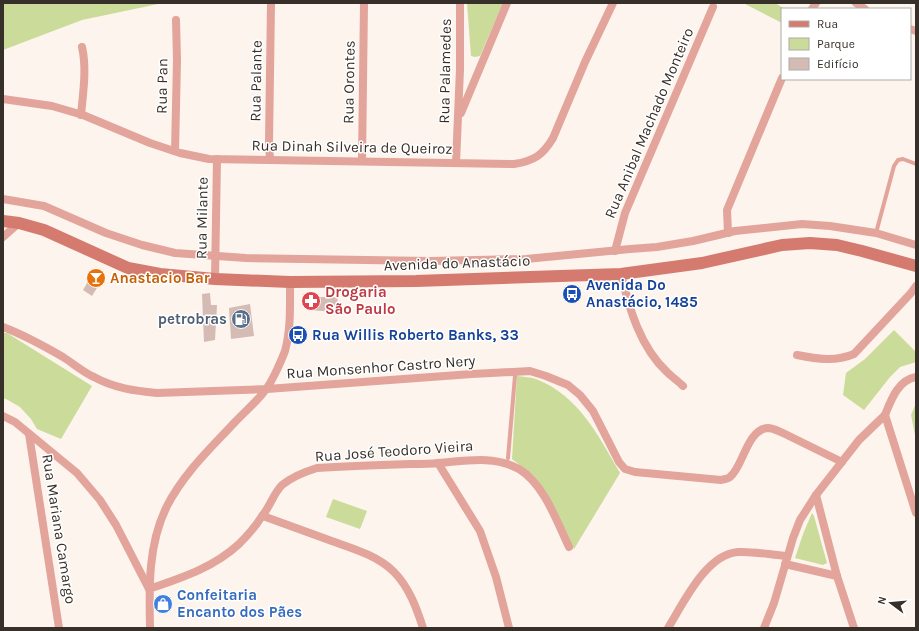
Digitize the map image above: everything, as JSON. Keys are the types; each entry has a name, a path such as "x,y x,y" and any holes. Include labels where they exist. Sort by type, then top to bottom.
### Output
{"main road":[{"name":"Avenida do Anastácio","path":"3,221 19,223 44,230 128,268 160,274 290,282 416,281 621,274 702,263 782,245 810,243 837,245 856,249 916,266"}],"street":[{"name":"Rua Palante","path":"270,160 271,3"},
{"name":"Rua Orontes","path":"362,161 364,3"},
{"name":"Rua Palamedes","path":"456,162 459,117 460,3"},
{"path":"459,117 507,3"},
{"name":"Rua Dinah Silveira de Queiroz","path":"3,99 52,106 81,115 150,144 210,159 514,164 529,162 548,146 613,3"},
{"name":"Rua Anibal Machado Monteiro","path":"615,251 625,213 713,7"},
{"name":"Rua Pan","path":"175,151 177,60 176,20"},
{"path":"81,115 84,81 84,55 82,47"},
{"path":"728,233 727,210 781,80"},
{"name":"Rua Milante","path":"215,278 217,159"},
{"name":"Avenida do Anastácio","path":"3,199 44,206 106,233 142,245 175,252 261,259 497,261 548,258 657,247 728,233 802,224 830,226 876,233 915,243"},
{"path":"3,237 19,223"},
{"path":"621,274 629,308 642,338 666,371 683,386"},
{"path":"150,628 149,589 151,558 155,540 166,508 182,479 267,389 284,351 290,318 290,282"},
{"path":"797,356 818,360 833,360 845,358 854,354 916,286"},
{"name":"Rua Monsenhor Castro Nery","path":"3,327 22,334 64,357 94,378 122,388 139,392 156,393 267,389 530,371 568,385 580,395 593,411 619,462 625,469 635,472 660,473 721,480 729,478 733,474 750,441 760,431 767,428 783,433 842,462"},
{"path":"764,628 774,603 784,564 800,520 816,495 859,440 885,415 891,400 901,384 916,376"},
{"path":"885,415 916,514"},
{"path":"3,416 15,422 77,473 100,500 116,525 149,589"},
{"name":"Rua Mariana Camargo","path":"30,434 59,628"},
{"name":"Rua José Teodoro Vieira","path":"149,589 183,578 216,561 240,543 263,516 281,486 293,477 317,468 438,463 468,459 507,464 519,470 537,486 553,512 569,547"},
{"path":"438,463 480,531 496,577 509,628"},
{"path":"816,495 837,576 854,628"},
{"path":"263,516 343,545 383,562 395,572 412,598 423,628"},
{"path":"668,628 694,586 709,566 722,557 736,552 787,556"},
{"path":"784,564 837,576"}],"lane":[{"path":"876,233 894,166 898,160 903,159 916,164"},
{"path":"508,458 515,376"}],"green space":[{"path":"3,3 163,3 82,20 3,50"},
{"path":"467,3 503,3 480,56 475,57 471,56"},
{"path":"743,3 775,3 783,8 781,8 781,22"},
{"path":"894,330 916,352 916,362 900,367 890,377 864,410 843,395 846,373 865,359"},
{"path":"3,333 7,333 92,386 61,439 37,429 31,419 20,407 3,398"},
{"path":"517,376 536,379 551,386 576,406 595,431 620,473 574,549 543,488 534,476 512,459"},
{"path":"916,403 916,440 911,415"},
{"path":"333,499 367,511 360,529 326,517"},
{"path":"812,513 827,563 823,565 795,558"}],"building":[{"path":"93,273 103,278 92,296 83,290"},
{"path":"210,293 211,305 217,305 215,340 204,342 202,294"},
{"path":"315,297 338,297 336,312 309,310 310,301"},
{"name":"petrobras","path":"250,304 254,336 231,339 229,308"}],"place":[{"name":"Anastacio Bar","path":"96,278"},
{"name":"Avenida Do Anastácio, 1485","path":"572,294"},
{"name":"Drogaria São Paulo","path":"311,301"},
{"name":"petrobras","path":"241,319"},
{"name":"Rua Willis Roberto Banks, 33","path":"298,335"},
{"name":"Confeitaria Encanto dos Pães","path":"163,604"}]}
